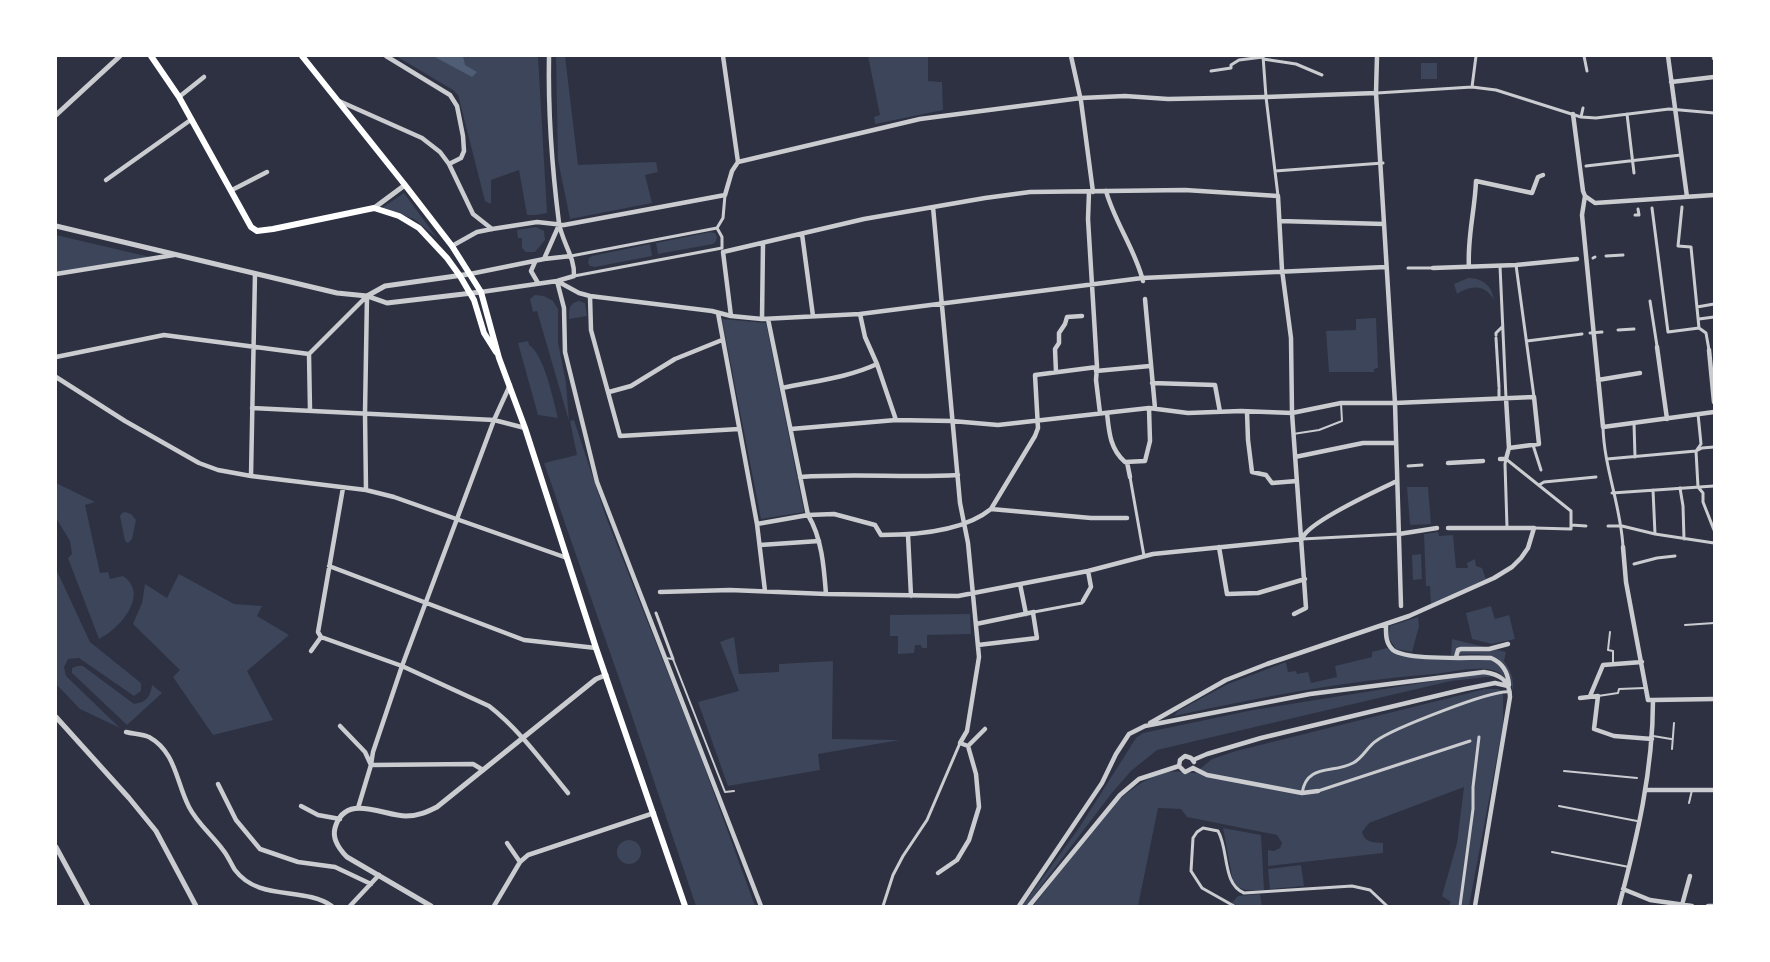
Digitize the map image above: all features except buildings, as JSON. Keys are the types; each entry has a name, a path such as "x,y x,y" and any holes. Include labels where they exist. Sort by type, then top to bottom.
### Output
{"main road":[{"path":"151,56 192,119 251,227 257,231 374,208 399,216 419,228 447,258 460,276 476,306 484,333 499,358"},
{"path":"302,56 405,184 452,246 481,292 499,358 525,428 596,648 685,906"}],"street":[{"path":"56,115 120,56"},
{"path":"386,56 450,95 457,106 464,151 461,158 449,164"},
{"path":"549,56 552,153 560,225 575,266 574,276"},
{"path":"310,410 309,354 368,296 386,286 460,276 717,228 723,218 725,195 732,171 738,162 723,56"},
{"path":"1071,56 1080,98 1091,192 1088,219 1097,369 1103,413 1110,439 1116,455 1125,462 1147,459 1150,434 1152,383 1144,299"},
{"path":"1377,56 1376,93 1395,404 1401,606"},
{"path":"1472,87 1476,56"},
{"path":"1584,56 1587,71"},
{"path":"1668,56 1687,197"},
{"path":"1263,57 1278,196 1282,270 1291,338 1293,434 1305,579 1306,607 1294,614"},
{"path":"1211,71 1231,68 1231,65 1239,60 1263,57 1296,64 1322,75"},
{"path":"179,97 204,77"},
{"path":"1671,82 1714,77"},
{"path":"738,162 920,119 1080,98 1266,97 1472,87 1518,96 1581,117 1596,118 1675,109 1714,113"},
{"path":"339,101 422,138 440,152 449,164 473,214 492,229"},
{"path":"1581,117 1583,108"},
{"path":"1573,114 1585,196 1582,215 1604,451 1607,459 1606,476 1622,526 1623,547 1629,565 1648,700 1714,699"},
{"path":"1627,114 1634,173"},
{"path":"106,180 192,119"},
{"path":"1586,166 1681,155"},
{"path":"1275,171 1382,163"},
{"path":"232,190 267,172"},
{"path":"1469,267 1469,237 1475,212 1476,181 1532,193 1538,177 1543,176"},
{"path":"374,208 405,184"},
{"path":"56,226 337,293 368,296 387,303 557,282 574,276 723,250 732,251 864,219 985,198 1038,192 1185,190 1278,196"},
{"path":"1106,191 1112,208 1130,242 1143,279"},
{"path":"452,246 477,232 492,229 537,222 560,225 725,195"},
{"path":"1585,196 1595,203 1714,195"},
{"path":"884,906 893,875 927,820 967,731 979,657 968,543 963,525 952,421 936,262 933,207"},
{"path":"1682,207 1678,246 1691,247 1700,328 1706,333 1714,402"},
{"path":"1652,208 1668,332 1700,328"},
{"path":"1635,215 1638,215 1638,209"},
{"path":"1280,221 1384,224"},
{"path":"544,259 560,225"},
{"path":"717,228 722,237 731,316"},
{"path":"802,234 813,316"},
{"path":"763,244 765,319 791,429 808,515 819,541 826,594"},
{"path":"56,274 178,255"},
{"path":"1606,256 1623,255"},
{"path":"1408,268 1500,266 1577,259"},
{"path":"535,262 531,271 538,283"},
{"path":"1509,448 1539,444 1538,406 1534,397 1516,265"},
{"path":"1499,398 1502,327 1500,266"},
{"path":"557,282 590,296 765,319 860,314 1143,279 1282,270 1388,267"},
{"path":"251,476 255,274"},
{"path":"557,282 564,308 565,352 597,482 761,906"},
{"path":"366,490 368,296"},
{"path":"590,296 591,330 620,436 739,429"},
{"path":"1650,301 1651,327 1657,347 1658,371 1667,419"},
{"path":"1697,307 1714,304"},
{"path":"718,313 757,524 765,591"},
{"path":"860,314 865,337 896,420"},
{"path":"1056,372 1055,349 1059,343 1059,333 1067,317 1082,316"},
{"path":"1699,319 1714,317"},
{"path":"1502,327 1496,333 1496,337 1506,398 1509,448 1506,462 1507,527"},
{"path":"1618,330 1634,329"},
{"path":"1592,333 1602,332"},
{"path":"1527,341 1582,334"},
{"path":"56,357 164,335 309,354"},
{"path":"609,392 631,386 675,359 722,340"},
{"path":"782,388 838,376 877,364"},
{"path":"757,524 808,515 834,514 875,525 881,535 908,535 963,525 991,509 1035,436 1038,425 1035,375 1150,366"},
{"path":"1598,380 1640,373"},
{"path":"56,377 125,421 199,463 218,470 366,490 394,496 569,559"},
{"path":"1152,383 1215,385 1220,412"},
{"path":"358,808 373,752 402,666 494,420 510,385"},
{"path":"791,429 896,420 1038,425 1103,413 1152,408 1188,413 1292,413 1341,403 1395,404 1534,397"},
{"path":"252,408 494,420 525,428"},
{"path":"1247,412 1252,472 1266,475 1272,483 1298,481"},
{"path":"1603,427 1714,412"},
{"path":"1698,414 1701,444 1696,451 1698,487 1703,492 1704,502 1714,530"},
{"path":"1634,423 1635,457"},
{"path":"1295,457 1363,443 1396,443"},
{"path":"1533,445 1541,470"},
{"path":"1607,459 1696,451 1714,447"},
{"path":"1500,459 1539,485 1571,511 1571,527"},
{"path":"1448,463 1483,460"},
{"path":"1127,462 1144,556"},
{"path":"1408,466 1422,465"},
{"path":"800,477 834,474 920,477 958,475"},
{"path":"1539,485 1544,481 1596,477"},
{"path":"1302,539 1306,530 1397,481"},
{"path":"1612,493 1714,486"},
{"path":"343,488 318,632 321,637 402,666 489,706 500,714 522,738 568,794"},
{"path":"1680,488 1684,539"},
{"path":"1653,490 1655,534"},
{"path":"991,509 1091,518 1137,518"},
{"path":"1448,528 1586,526"},
{"path":"1608,526 1622,526 1677,539 1714,543"},
{"path":"660,592 765,591 911,596 972,594 1088,571 1144,556 1302,539 1399,534 1437,528"},
{"path":"1019,906 1102,783 1129,734 1226,680 1409,616 1503,573 1524,555 1534,528"},
{"path":"908,535 911,596"},
{"path":"760,545 819,541"},
{"path":"1219,547 1227,594 1258,593 1305,579"},
{"path":"1629,565 1675,556"},
{"path":"329,566 524,640 596,648"},
{"path":"976,624 1082,603 1091,587 1088,571"},
{"path":"1020,584 1026,614"},
{"path":"978,645 1037,638 1033,612"},
{"path":"656,613 673,659"},
{"path":"1386,624 1386,637 1395,651 1426,657 1491,658 1497,660 1504,668 1509,689 1508,720 1475,906"},
{"path":"311,651 321,637"},
{"path":"1456,657 1458,650 1461,649 1489,649 1508,644"},
{"path":"1590,696 1603,665 1642,662"},
{"path":"1145,726 1310,694 1484,672 1498,675 1509,689"},
{"path":"431,906 340,851 335,828 340,819 345,813 358,808 405,816 426,813 437,807 596,679 606,675"},
{"path":"1179,766 1180,760 1185,756 1193,760 1261,738 1484,685 1495,683 1509,689"},
{"path":"1302,793 1304,782 1311,775 1352,764 1363,757 1374,742 1386,735 1410,723 1460,706 1481,696 1509,689"},
{"path":"1580,698 1598,696 1594,729 1614,736 1653,737"},
{"path":"1619,906 1647,790 1653,737 1653,700"},
{"path":"56,717 156,831 196,906"},
{"path":"340,726 365,752 371,765"},
{"path":"968,746 986,729"},
{"path":"126,732 147,736 160,745 171,758 190,810 225,852 235,870 247,882 267,891 323,900 332,906"},
{"path":"1460,906 1473,809 1473,787 1479,737"},
{"path":"1193,768 1207,776 1302,793 1318,791 1470,741"},
{"path":"960,743 968,746"},
{"path":"938,873 957,860 969,840 979,807 976,774 968,746"},
{"path":"1193,760 1193,768"},
{"path":"371,765 473,764 483,770"},
{"path":"1179,766 1185,772 1193,768"},
{"path":"1029,906 1120,795 1139,779 1179,766"},
{"path":"218,784 236,820 260,849 298,862 335,867 371,884"},
{"path":"1647,790 1698,788 1714,790"},
{"path":"301,806 318,815 340,819"},
{"path":"494,906 520,862 528,855 654,813"},
{"path":"1234,906 1202,888 1194,879 1191,871 1193,838 1203,828 1218,831 1222,839 1231,882 1237,890 1244,893 1328,885 1352,886 1369,892 1387,906"},
{"path":"507,843 520,862"},
{"path":"56,847 88,906"},
{"path":"350,906 379,875"},
{"path":"1682,905 1690,876"},
{"path":"1307,888 1307,893"},
{"path":"1623,889 1650,900 1692,906"},
{"path":"1708,906 1714,906"}],"lane":[{"path":"1293,434 1319,430 1342,421 1341,403"},
{"path":"1685,625 1714,623"},
{"path":"1610,632 1608,650 1613,651 1613,664"},
{"path":"665,658 673,659 725,792 734,791"},
{"path":"1598,696 1618,693 1619,689 1646,688"},
{"path":"1672,749 1674,723"},
{"path":"1653,737 1671,739"},
{"path":"1564,771 1637,778"},
{"path":"1689,802 1692,790"},
{"path":"1559,806 1640,822"},
{"path":"1552,852 1629,867"}],"shaded area":[{"path":"396,56 538,56 547,213 527,215 519,170 491,180 491,204 485,201 458,95"},
{"path":"433,56 463,56 465,65 477,72 472,77"},
{"path":"556,56 565,56 578,165 656,162 658,172 645,175 652,203 570,219 558,160"},
{"path":"868,56 928,56 928,81 942,82 943,110 875,124 874,117 880,115"},
{"path":"1421,63 1437,63 1437,79 1421,79"},
{"path":"404,193 437,238 414,219 382,208"},
{"path":"536,227 544,231 545,240 535,252 526,252 522,248 522,238 518,238 517,230"},
{"path":"710,232 715,233 717,237 713,244 658,254 656,243"},
{"path":"56,235 150,257 56,272"},
{"path":"650,244 652,256 595,267 588,263 592,256"},
{"path":"1468,278 1486,283 1494,300 1486,291 1477,288 1467,289 1457,294 1454,284"},
{"path":"535,295 544,296 553,301 558,309 558,342 566,383 569,421 537,311 533,312 530,299"},
{"path":"579,301 585,303 587,316 569,319 570,307"},
{"path":"1376,318 1378,368 1374,369 1374,372 1329,372 1326,331 1356,330 1356,319"},
{"path":"722,319 766,323 804,512 761,519"},
{"path":"528,341 543,367 558,418 538,415 518,343"},
{"path":"574,420 606,517 696,744 755,906 696,906 544,463 577,455 570,421"},
{"path":"56,483 95,502 85,505 100,573 108,572 110,579 123,576 131,583 134,592 133,601 123,619 99,639 68,558 72,554 70,541 56,518"},
{"path":"1407,487 1428,487 1431,524 1410,525"},
{"path":"125,512 131,514 136,520 132,539 128,543 125,541 120,516"},
{"path":"1438,532 1439,536 1453,535 1456,568 1468,568 1467,563 1475,559 1476,566 1482,568 1486,579 1431,604 1430,586 1426,586 1424,534"},
{"path":"1421,554 1422,579 1413,580 1412,555"},
{"path":"56,569 90,642 141,683 141,691 134,696 79,658 68,659 64,667 66,676 120,728 80,709 56,684"},
{"path":"179,574 234,604 262,606 257,616 289,635 247,671 273,720 213,735 173,677 180,670 133,624 142,603 145,584 167,598"},
{"path":"1491,606 1495,619 1509,615 1515,639 1492,644 1472,639 1466,613"},
{"path":"970,614 971,634 927,635 927,648 915,645 914,653 898,654 898,636 890,636 890,615"},
{"path":"1418,617 1419,626 1412,652 1396,649 1388,637 1390,626"},
{"path":"734,637 739,674 779,672 779,664 833,661 832,739 900,740 818,754 820,770 728,786 698,702 739,691 720,642"},
{"path":"1452,639 1506,652 1504,661 1512,675 1513,691 1509,674 1499,660 1476,654 1451,655"},
{"path":"1387,648 1396,653 1422,659 1490,660 1499,666 1507,681 1493,670 1464,670 1303,690 1174,716 1178,711 1228,684 1286,662 1288,672 1296,671 1297,674 1308,672 1311,683 1337,677 1335,666 1372,657 1372,652"},
{"path":"83,666 134,704 147,698 152,685 162,693 127,725 72,673 72,668"},
{"path":"1484,673 1496,676 1451,681 1157,750 1131,771 1111,794 1026,906 1022,906 1079,828 1136,738 1143,733 1253,710"},
{"path":"1485,689 1503,691 1503,725 1469,906 1448,906 1451,902 1442,896 1457,843 1464,787 1369,823 1362,832 1363,836 1370,841 1383,843 1383,853 1268,866 1268,850 1274,851 1280,848 1282,843 1277,835 1187,817 1181,809 1158,808 1138,906 1033,906 1091,830 1124,795 1143,782 1167,772 1195,773 1212,759 1236,751"},
{"path":"1223,828 1261,835 1264,890 1243,889 1233,881"},
{"path":"629,840 638,843 641,852 638,861 629,864 620,861 617,852 620,843"},
{"path":"1301,865 1304,886 1270,889 1268,869"},
{"path":"1260,894 1262,906 1238,906 1232,903 1238,896"}]}
